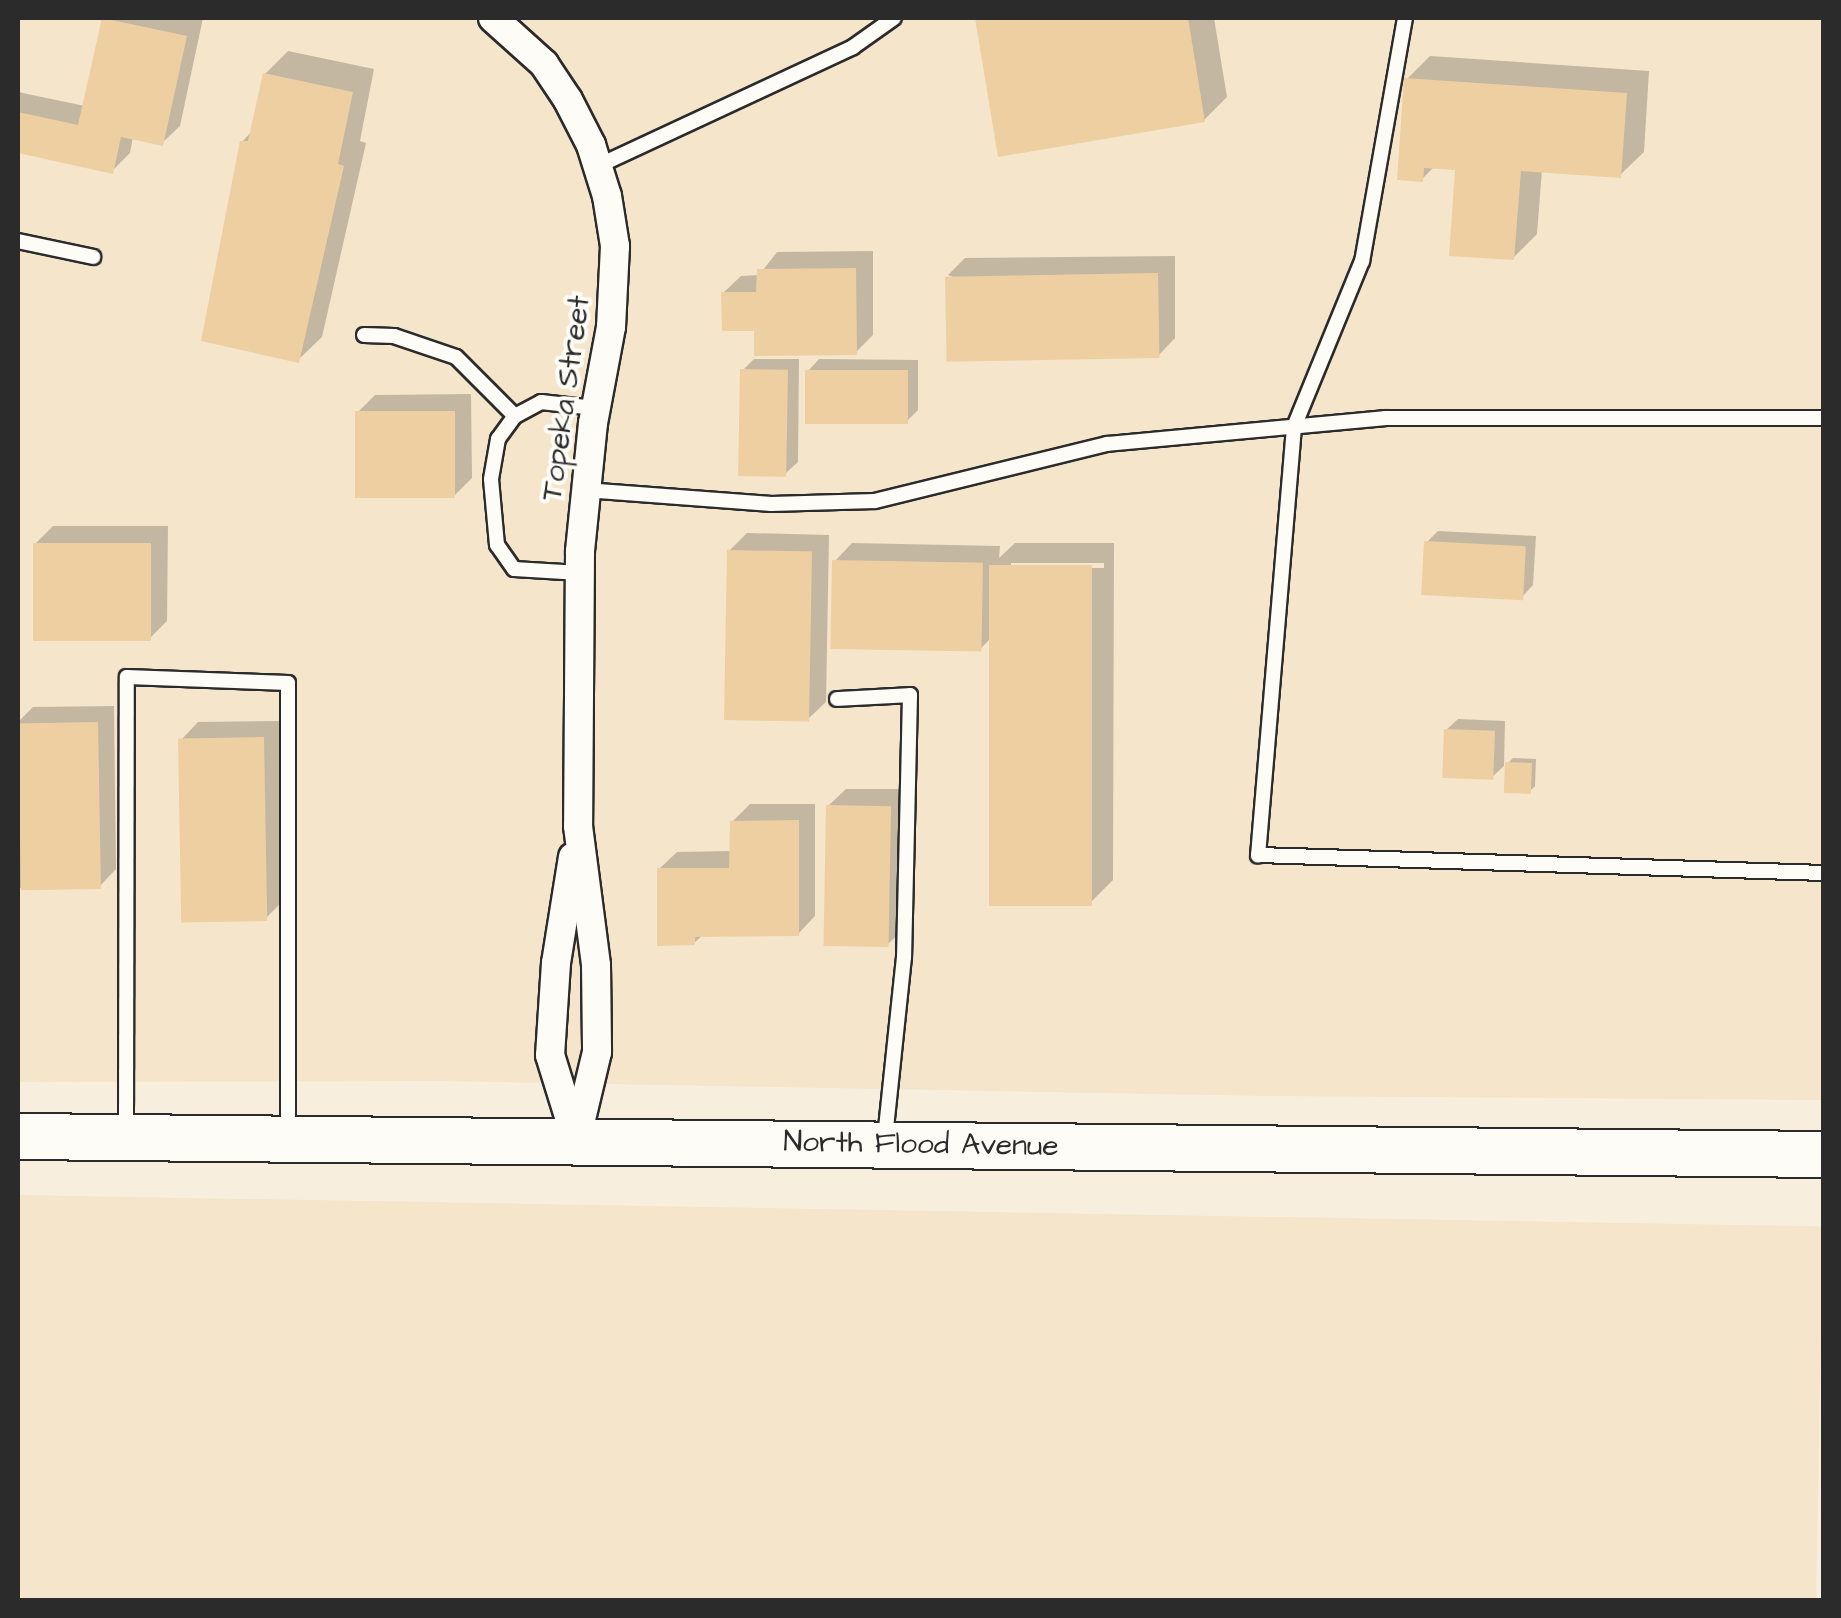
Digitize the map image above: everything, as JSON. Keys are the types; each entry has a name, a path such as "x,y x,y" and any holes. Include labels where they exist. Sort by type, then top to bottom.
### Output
{"main road":[{"name":"North Flood Avenue","path":"18,1136 1824,1154"}],"street":[{"name":"Topeka Street","path":"493,18 544,64 568,100 598,166 616,246 611,326 585,490 580,572 578,826 596,966 597,1052 576,1140"},
{"name":"Topeka Street","path":"576,1140 550,1055 556,963 578,826"}],"lane":[{"path":"598,166 853,47 894,18"},
{"path":"1406,18 1362,261 1294,427 1258,855 1824,873"},
{"path":"18,241 93,258"},
{"path":"364,335 394,336 456,357 516,416"},
{"path":"580,572 514,570 497,545 491,479 498,439 516,416 541,402 595,408"},
{"path":"585,490 772,504 874,500 1107,444 1385,418 1824,418"},
{"path":"126,1138 127,678 288,682 288,1139"},
{"path":"837,699 910,694 904,957 884,1144"}],"shaded area":[{"path":"18,18 1823,18 1823,1100 1273,1096 439,1081 18,1082"},
{"path":"18,1195 1823,1227 1816,1600 18,1600"}],"building":[{"path":"102,18 187,36 163,146 121,137 113,174 18,153 18,112 78,125"},
{"path":"975,18 1188,18 1205,122 998,157"},
{"path":"263,73 353,92 338,164 344,166 299,363 201,341 240,141 248,141"},
{"path":"1404,78 1627,93 1621,178 1521,171 1514,260 1449,256 1455,170 1424,168 1423,182 1397,180"},
{"path":"856,268 857,355 754,356 754,331 722,331 721,292 756,292 757,269"},
{"path":"1158,273 1159,358 947,362 945,277"},
{"path":"740,369 788,370 786,477 738,476"},
{"path":"805,370 908,370 908,424 805,424"},
{"path":"355,411 455,411 455,498 355,498"},
{"path":"1424,541 1526,546 1523,600 1421,595"},
{"path":"33,543 151,543 151,641 33,641"},
{"path":"727,550 812,551 809,721 724,720"},
{"path":"832,560 983,563 981,652 830,649"},
{"path":"989,565 1092,565 1092,906 989,906"},
{"path":"98,722 101,889 21,890 18,723"},
{"path":"1444,729 1495,731 1493,780 1442,778"},
{"path":"264,737 267,921 181,922 178,739"},
{"path":"1505,762 1532,763 1531,794 1504,793"},
{"path":"826,805 891,806 889,947 824,946"},
{"path":"799,820 799,936 695,937 695,945 657,946 657,868 729,868 730,821"}]}
